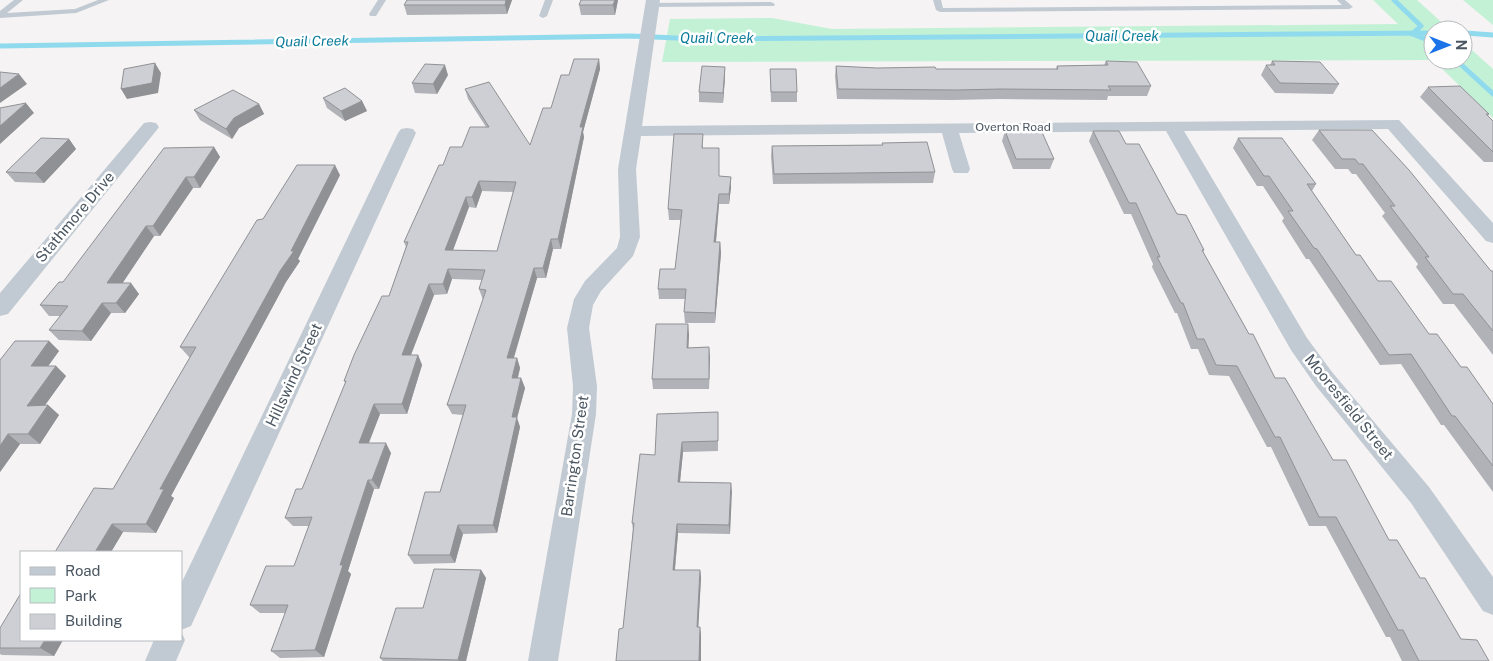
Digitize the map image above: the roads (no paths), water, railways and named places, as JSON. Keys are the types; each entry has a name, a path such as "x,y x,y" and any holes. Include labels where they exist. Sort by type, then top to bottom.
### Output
{"street":[{"name":"Barrington Street","path":"543,661 584,414 584,386 578,328 582,305 594,286 626,251 630,237 627,169 653,2"},
{"name":"Overton Road","path":"632,131 1393,124 1493,236"},
{"name":"Mooresfield Street","path":"1172,126 1299,344 1324,379 1420,494 1493,601"},
{"name":"Stathmore Drive","path":"0,308 150,127"},
{"path":"949,128 961,170"},
{"name":"Hillswind Street","path":"182,614 407,133"},
{"path":"160,661 170,641"}],"lane":[{"path":"0,15 19,0"},
{"path":"0,15 76,11 105,0"},
{"path":"373,14 382,0"},
{"path":"543,16 549,0"},
{"path":"937,0 940,10 1349,7 1342,0"},
{"path":"1105,0 1112,10"},
{"path":"653,2 771,4"}],"waterway":[{"path":"1394,0 1421,26 1413,33"},
{"name":"Quail Creek","path":"0,46 631,36 699,39 1413,33"},
{"path":"1413,33 1423,33"},
{"path":"1473,34 1493,35"},
{"name":"Quail Creek","path":"1415,35 1423,38"},
{"name":"Quail Creek","path":"1467,70 1493,94"}]}
